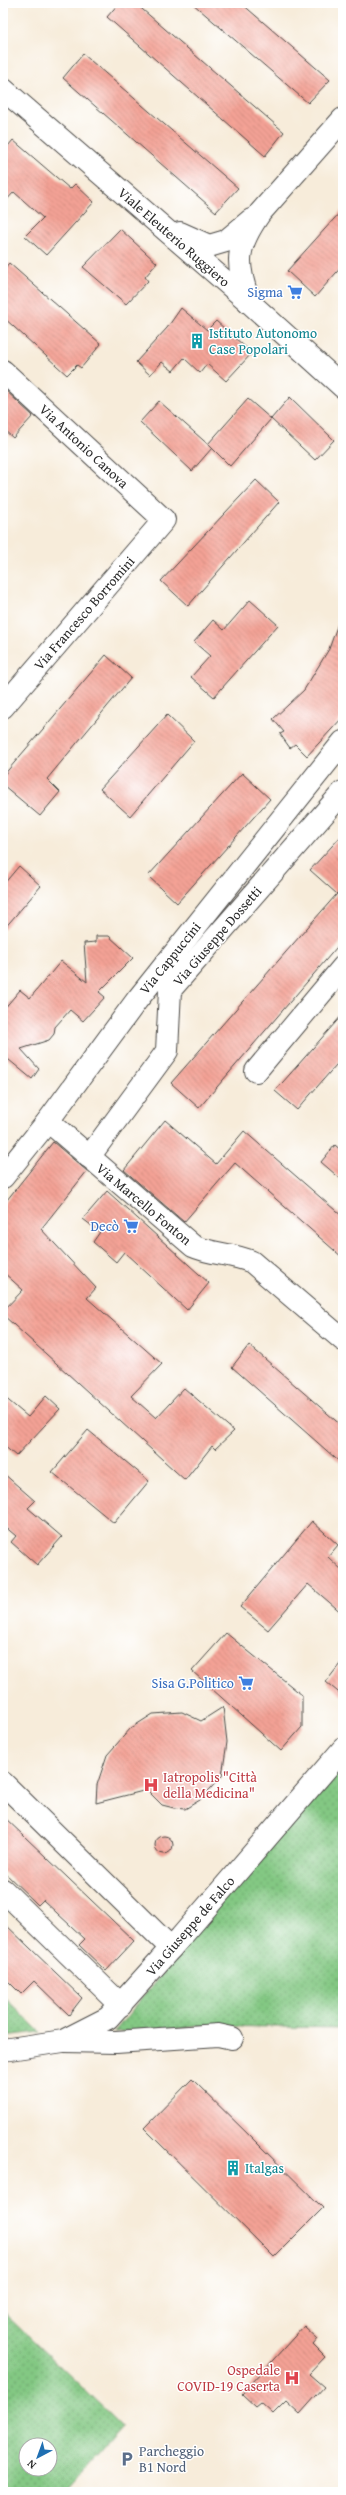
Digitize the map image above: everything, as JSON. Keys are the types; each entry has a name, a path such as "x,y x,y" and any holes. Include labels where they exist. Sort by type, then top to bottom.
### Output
{"street":[{"name":"Viale Eleuterio Ruggiero","path":"4,93 249,302 343,388"},
{"path":"249,302 239,270 240,250 248,230 260,213 343,119"},
{"path":"159,224 209,246 226,241 260,213"},
{"name":"Via Antonio Canova","path":"3,371 164,520"},
{"name":"Via Francesco Borromini","path":"3,707 164,520"},
{"name":"Via Cappuccini","path":"3,1178 48,1121 137,1000 343,742"},
{"name":"Via Giuseppe Dossetti","path":"89,1157 166,1051 170,990 343,792"},
{"path":"256,1071 343,967"},
{"name":"Via Marcello Fonton","path":"48,1121 193,1246 207,1252 237,1255 252,1262 343,1340"},
{"name":"Via Giuseppe de Falco","path":"3,2050 63,2041 108,2018 171,1948 343,1749"},
{"path":"3,1783 171,1948"},
{"path":"3,1890 121,2005"},
{"path":"63,2041 116,2042 218,2034 232,2038"}],"green space":[{"path":"343,1752 343,2028 205,2026 114,2032"},
{"path":"3,1996 40,2032 3,2036"},
{"path":"3,2311 123,2427 64,2492 3,2492"}],"building":[{"path":"119,3 135,3 284,132 265,156 107,17"},
{"path":"192,3 241,3 330,80 308,103"},
{"path":"83,54 238,188 216,212 63,78"},
{"path":"13,140 70,189 75,184 94,202 46,255 25,236 43,218 14,192 3,204 3,152"},
{"path":"343,209 343,265 315,297 287,271"},
{"path":"120,229 157,263 145,277 148,281 126,304 83,267"},
{"path":"9,263 101,344 81,368 77,365 67,375 3,317 3,270"},
{"name":"Istituto Autonomo Case Popolari","path":"181,308 207,330 216,321 252,353 226,381 207,364 200,373 184,358 173,371 162,362 150,375 136,362 167,328"},
{"path":"3,388 33,416 13,438 3,429"},
{"path":"290,397 334,440 315,460 271,419"},
{"path":"248,399 271,419 230,466 208,444"},
{"path":"159,401 212,448 192,471 140,422"},
{"path":"256,480 279,502 188,606 161,581"},
{"path":"250,600 278,625 214,697 191,677 210,656 194,642 213,620 224,630"},
{"path":"341,615 343,615 343,717 307,756 295,744 290,748 280,734 284,732 273,719 304,690 329,649"},
{"path":"106,655 131,678 47,779 60,792 40,816 3,785 3,776"},
{"path":"167,715 194,741 130,816 100,789"},
{"path":"242,773 270,799 177,903 148,876"},
{"path":"343,834 343,887 337,894 310,870"},
{"path":"19,866 41,886 3,930 3,885"},
{"path":"343,887 343,940 199,1108 171,1083"},
{"path":"96,936 109,936 133,958 99,992 105,997 83,1021 70,1010 55,1027 54,1034 49,1040 21,1049 39,1069 32,1079 3,1055 3,1010 20,990 30,998 61,961 87,982 84,943 96,942"},
{"path":"343,1014 343,1057 297,1110 275,1091"},
{"path":"165,1120 216,1164 244,1131 343,1217 343,1258 235,1163 184,1222 124,1170"},
{"path":"53,1142 87,1171 41,1229 96,1288 87,1298 162,1364 131,1396 156,1418 184,1388 234,1431 215,1449 212,1446 185,1480 3,1315 3,1311 23,1290 3,1272 3,1205"},
{"path":"335,1145 343,1152 343,1181 321,1162"},
{"path":"107,1191 209,1283 187,1310 124,1252 116,1262 93,1242 100,1232 83,1219"},
{"path":"249,1345 343,1427 343,1465 232,1367"},
{"path":"3,1396 28,1417 46,1396 60,1409 16,1456 3,1445"},
{"path":"88,1430 149,1481 114,1523 52,1472"},
{"path":"3,1473 35,1501 28,1508 62,1537 37,1565 11,1542 16,1536 3,1525"},
{"path":"312,1521 338,1545 328,1557 343,1571 343,1614 308,1584 268,1630 240,1607"},
{"name":"Sisa G.Politico","path":"226,1633 302,1695 302,1727 281,1751 192,1671"},
{"path":"343,1660 343,1696 326,1682"},
{"path":"223,1707 227,1742 222,1776 200,1800 185,1809 174,1808 162,1805 147,1790 96,1803 97,1785 107,1755 131,1728 153,1714 182,1712 201,1721"},
{"path":"3,1816 134,1941 106,1971 79,1945 85,1939 43,1900 38,1905 3,1871"},
{"path":"160,1836 168,1836 173,1841 171,1852 168,1854 160,1854 155,1849 155,1841"},
{"path":"3,1922 82,1998 69,2015 34,1981 21,1994 3,1976"},
{"name":"Italgas","path":"192,2079 323,2208 274,2257 144,2128"},
{"path":"304,2326 318,2339 313,2345 325,2357 309,2374 324,2387 300,2414 286,2401 273,2414 261,2403 256,2407 242,2394"}],"place":[{"name":"Sigma","path":"295,292"},
{"name":"Istituto Autonomo Case Popolari","path":"197,341"},
{"name":"Decò","path":"131,1226"},
{"name":"Sisa G.Politico","path":"246,1683"},
{"name":"Iatropolis \"Città della Medicina\"","path":"151,1785"},
{"name":"Italgas","path":"233,2168"},
{"name":"Ospedale COVID-19 Caserta","path":"292,2378"},
{"name":"Parcheggio B1 Nord","path":"127,2459"}]}
